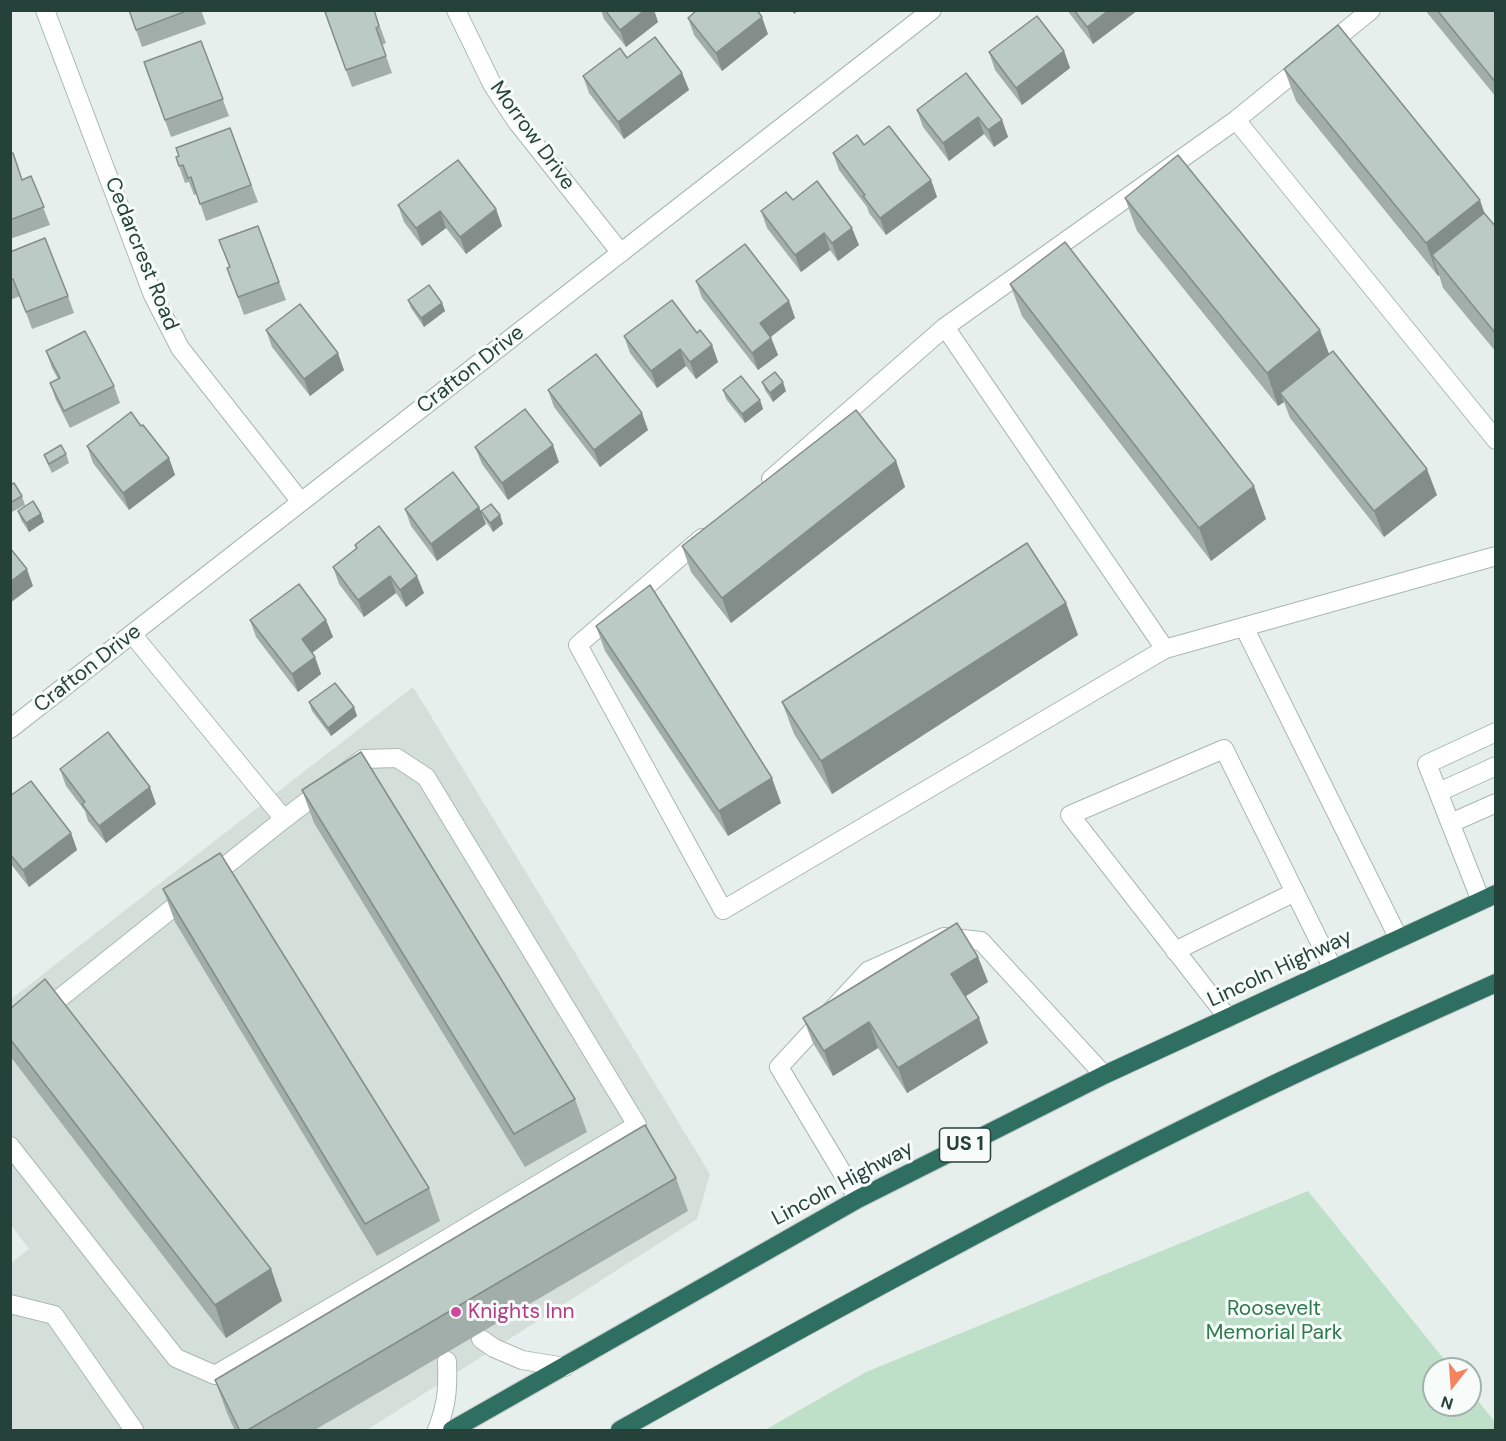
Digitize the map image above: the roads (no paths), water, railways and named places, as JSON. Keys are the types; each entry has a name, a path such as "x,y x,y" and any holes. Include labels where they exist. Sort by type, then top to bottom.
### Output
{"highway":[{"name":"Lincoln Highway","path":"452,1431 858,1199 1104,1075 1488,897"},
{"path":"621,1431 876,1288 1101,1170 1263,1090 1496,982"}],"street":[{"name":"Cedarcrest Road","path":"45,10 153,295 180,348 301,502"},
{"name":"Morrow Drive","path":"456,10 492,84 517,122 621,253"},
{"name":"Crafton Drive","path":"10,729 932,10"},
{"path":"757,490 945,327 1236,120 1371,10"},
{"path":"1236,120 1496,440"},
{"path":"945,327 1165,649"},
{"path":"712,529 578,645 723,910 1165,649 1496,556"},
{"path":"1244,627 1399,939"},
{"path":"132,634 284,819"},
{"path":"1488,897 1451,823 1427,764 1496,732"},
{"path":"1228,1018 1070,815 1224,749 1333,969"},
{"path":"10,1038 284,819 363,759 397,758 426,777 637,1125 215,1375 176,1358 10,1146"},
{"path":"1439,792 1496,766"},
{"path":"1451,823 1496,803"},
{"path":"1175,951 1295,892"},
{"path":"858,1199 778,1068 868,971 944,937 981,941 1104,1075"},
{"path":"427,1250 438,1270"},
{"path":"398,1268 410,1287"},
{"path":"10,1304 54,1315 130,1429"},
{"path":"481,1339 494,1348 522,1360 565,1367"},
{"path":"437,1431 446,1403 447,1361"}],"place":[{"name":"Knights Inn","path":"456,1312"}],"park label":[{"name":"Roosevelt Memorial Park","path":"1274,1321"}]}
